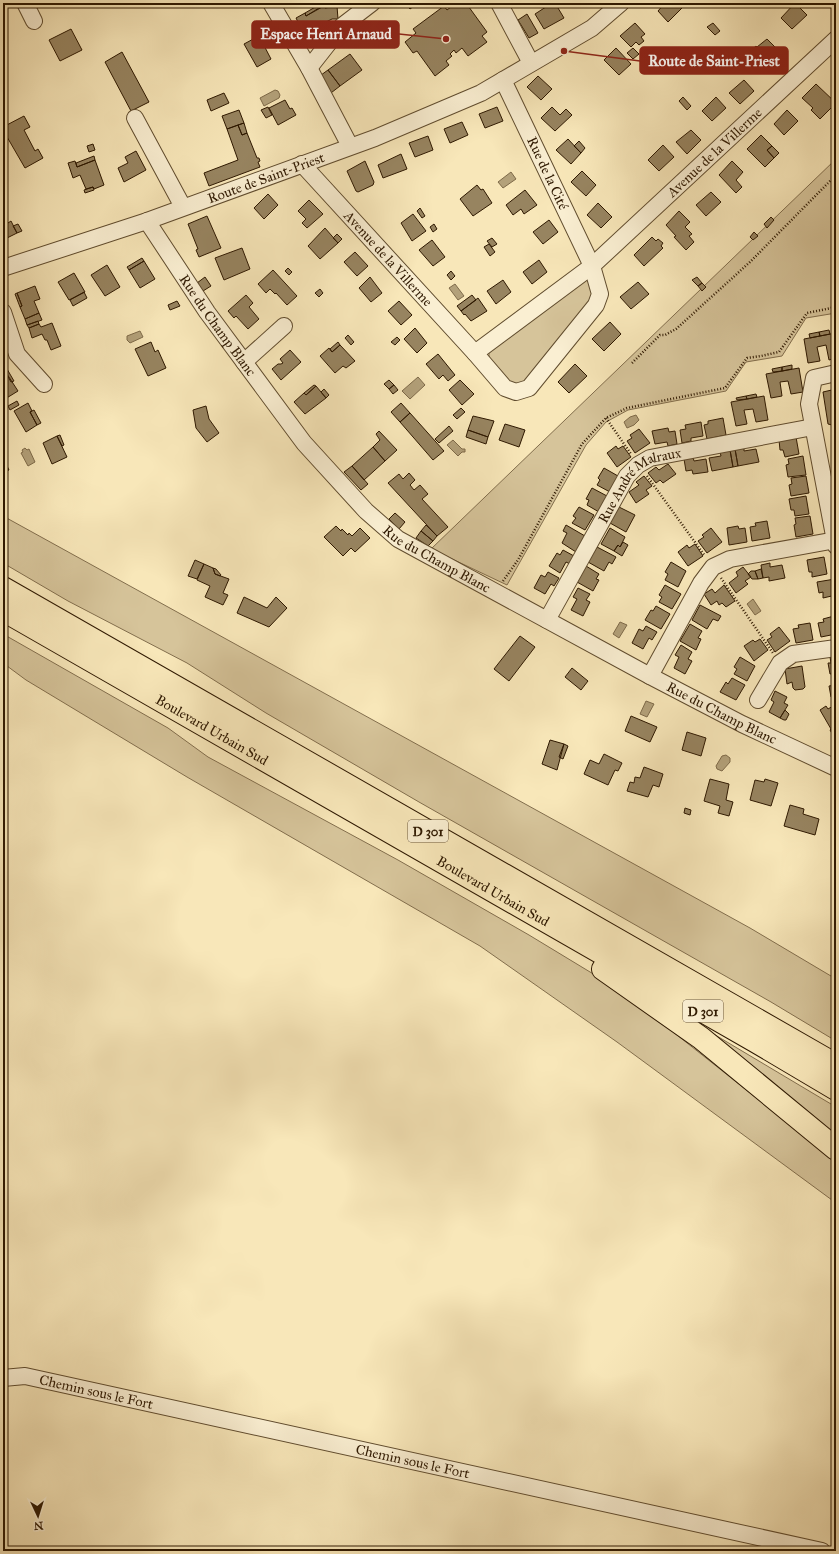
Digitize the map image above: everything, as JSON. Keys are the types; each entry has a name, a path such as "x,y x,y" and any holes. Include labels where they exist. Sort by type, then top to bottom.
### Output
{"highway":[{"name":"Boulevard Urbain Sud","path":"3,588 836,1065"},
{"name":"Boulevard Urbain Sud","path":"3,610 755,1041 836,1089"},
{"path":"568,934 582,954 701,1038 836,1149"}],"street":[{"path":"25,3 34,21"},
{"path":"272,3 309,68 350,146"},
{"path":"309,68 342,26 372,3"},
{"path":"498,3 531,63"},
{"name":"Route de Saint-Priest","path":"4,265 147,221 375,138 481,93 592,28 621,3"},
{"name":"Avenue de la Villerme","path":"475,354 592,266 836,39"},
{"name":"Rue de la Cité","path":"504,80 592,266"},
{"path":"135,118 183,207"},
{"name":"Avenue de la Villerme","path":"302,164 505,388 516,392 529,388 596,305 600,294 592,266"},
{"name":"Rue du Champ Blanc","path":"147,221 207,312 304,443 366,511 398,539 650,676 742,724 836,768"},
{"path":"3,312 17,354 44,384"},
{"path":"244,362 284,326"},
{"path":"650,676 701,583 713,567 730,559 836,542 831,496 814,427 810,404 814,378 836,373"},
{"name":"Rue André Malraux","path":"547,620 627,476 638,465 650,458 814,427"},
{"path":"758,700 780,663 793,654 836,648"},
{"name":"Chemin sous le Fort","path":"3,1378 25,1376 822,1551"}],"path":[{"path":"632,363 660,335 665,335 676,329 728,281 836,176"},
{"path":"496,592 518,560 582,444 606,418 626,408 725,388 747,358 779,352 807,313 836,307"},
{"path":"606,418 780,663"}],"shaded area":[{"path":"275,90 278,91 280,95 279,98 264,106 260,98"},
{"path":"836,159 836,313 806,318 782,356 746,362 726,391 628,410 606,422 586,445 507,585 431,549"},
{"path":"511,172 516,179 503,188 498,182"},
{"path":"585,279 590,282 596,293 524,384 509,386 489,360 489,352"},
{"path":"455,284 464,296 458,300 449,288"},
{"path":"140,331 143,337 130,343 127,340 127,336"},
{"path":"418,377 425,385 410,399 402,391"},
{"path":"636,415 639,420 634,425 627,428 624,422 630,417"},
{"path":"453,440 462,449 465,449 465,452 462,452 458,456 447,445"},
{"path":"25,448 27,450 29,449 35,462 28,466 21,453"},
{"path":"3,516 750,928 836,979 836,1041 771,1002 419,802 266,713 187,663 68,601 3,563"},
{"path":"753,599 761,611 755,615 747,604"},
{"path":"620,622 627,625 619,638 613,634"},
{"path":"3,634 168,728 208,757 398,860 529,935 595,975 653,1016 836,1161 836,1203 617,1042 480,946 187,777 26,680 3,663"},
{"path":"646,701 654,704 647,717 640,714"},
{"path":"726,755 730,758 730,762 722,771 717,769 716,766 722,756"},
{"path":"685,1017 836,1107 836,1142"}],"building":[{"path":"405,3 418,3 410,9"},
{"path":"456,3 466,3 487,32 482,36 487,42 468,56 462,48 456,53 454,50 450,54 452,56 446,61 449,65 435,76 417,51 413,53 405,42 416,33 413,29 444,6 447,10"},
{"path":"552,3 555,3 564,18 544,29 535,14"},
{"path":"665,3 677,3 682,8 668,22 658,11"},
{"path":"795,3 807,15 792,29 781,18"},
{"path":"317,6 319,8 306,16 305,13"},
{"path":"324,6 325,8 337,6 338,19 332,19 324,23 315,31 312,26 303,32 296,18 305,13 306,16"},
{"path":"527,14 538,33 529,38 518,20"},
{"path":"635,23 645,34 641,37 644,41 639,45 636,42 631,47 620,36"},
{"path":"713,23 720,31 715,35 707,27"},
{"path":"71,29 82,50 60,61 49,40"},
{"path":"259,36 271,59 257,67 244,44"},
{"path":"767,39 781,53 776,57 778,59 764,72 753,61 762,52 757,47"},
{"path":"756,46 759,49 750,57 747,54"},
{"path":"616,48 631,64 619,75 604,60"},
{"path":"633,48 639,54 633,59 627,53"},
{"path":"122,52 149,102 131,111 105,62"},
{"path":"350,54 362,70 340,86 328,70"},
{"path":"328,70 340,86 327,96 317,78"},
{"path":"538,76 552,89 541,100 527,87"},
{"path":"744,80 754,91 740,104 729,93"},
{"path":"816,84 836,103 820,119 811,110 813,108 802,98"},
{"path":"224,93 229,103 211,111 207,100"},
{"path":"683,97 691,106 687,110 679,101"},
{"path":"716,97 726,108 712,121 702,111"},
{"path":"285,100 290,109 292,108 296,115 278,125 269,108"},
{"path":"268,107 272,115 266,118 261,110"},
{"path":"497,107 503,121 485,128 479,114"},
{"path":"552,107 560,115 566,109 572,115 555,131 541,118"},
{"path":"239,110 244,123 227,129 222,116"},
{"path":"787,110 798,121 784,135 774,124"},
{"path":"24,116 30,127 24,130 35,151 38,149 43,158 25,168 3,130 3,127"},
{"path":"462,122 468,135 450,143 444,129"},
{"path":"244,123 247,133 242,135 238,125"},
{"path":"238,125 242,135 247,133 257,158 259,158 260,161 258,162 260,167 209,186 204,173 238,160 227,129"},
{"path":"691,130 701,140 687,154 676,142"},
{"path":"761,135 772,146 767,150 774,158 765,167 747,149"},
{"path":"428,136 433,150 415,157 409,143"},
{"path":"568,139 581,153 571,164 556,150"},
{"path":"579,141 585,148 581,153 574,146"},
{"path":"93,144 95,150 89,152 87,146"},
{"path":"663,145 674,157 659,171 648,160"},
{"path":"772,146 779,153 774,158 767,150"},
{"path":"136,151 146,170 124,182 118,168 128,163 125,157"},
{"path":"401,154 407,169 383,178 378,165"},
{"path":"94,156 95,160 77,167 76,163"},
{"path":"95,160 104,185 94,189 93,187 86,189 80,175 73,178 68,163 75,161 77,167"},
{"path":"365,161 374,182 373,185 358,192 356,191 347,171"},
{"path":"732,161 743,172 736,180 742,187 736,193 719,175"},
{"path":"582,171 596,185 586,196 571,182"},
{"path":"477,185 481,190 483,189 492,203 473,216 460,199"},
{"path":"93,187 94,190 85,193 84,190"},
{"path":"525,190 537,205 524,214 521,209 513,215 506,205"},
{"path":"711,192 721,202 706,216 696,205"},
{"path":"268,194 278,205 264,219 254,208"},
{"path":"309,200 323,214 307,228 302,223 306,219 298,211"},
{"path":"598,203 612,217 601,228 587,215"},
{"path":"420,208 425,216 422,218 417,211"},
{"path":"679,211 690,222 685,227 692,234 689,236 694,242 686,250 674,237 676,236 666,225"},
{"path":"413,214 426,231 412,241 401,223"},
{"path":"207,216 221,248 199,257 196,250 198,249 188,224"},
{"path":"771,217 774,220 767,228 764,224"},
{"path":"6,218 8,223 11,221 17,233 3,240 3,219"},
{"path":"549,220 558,232 543,244 533,232"},
{"path":"18,224 22,231 17,233 13,226"},
{"path":"434,224 437,229 433,232 430,227"},
{"path":"325,228 338,243 320,259 308,246"},
{"path":"754,232 758,236 753,240 750,237"},
{"path":"337,234 342,239 338,243 333,238"},
{"path":"652,237 656,241 658,239 663,243 661,246 663,248 644,266 634,255"},
{"path":"492,238 497,244 492,247 487,241"},
{"path":"432,240 445,257 433,266 419,250"},
{"path":"489,244 495,252 490,256 484,247"},
{"path":"242,248 250,269 224,280 215,258"},
{"path":"355,252 368,266 357,276 344,262"},
{"path":"142,258 144,261 129,270 127,267"},
{"path":"539,260 547,272 532,284 523,272"},
{"path":"144,261 155,279 140,288 129,270"},
{"path":"107,265 120,287 105,296 91,275"},
{"path":"288,268 292,272 289,275 285,271"},
{"path":"273,270 297,296 287,305 276,293 275,294 270,289 266,293 258,284"},
{"path":"451,271 455,276 451,280 447,275"},
{"path":"74,273 85,292 69,300 58,282"},
{"path":"205,277 211,286 203,291 197,283"},
{"path":"370,277 382,293 371,302 359,288"},
{"path":"697,277 702,283 698,286 692,280"},
{"path":"503,280 511,292 496,304 487,291"},
{"path":"638,282 649,294 631,309 620,297"},
{"path":"702,283 706,287 702,291 698,286"},
{"path":"35,286 40,299 34,301 39,313 25,319 20,307 22,306 17,293"},
{"path":"320,289 323,293 319,297 315,293"},
{"path":"84,292 87,298 73,306 70,300"},
{"path":"17,293 22,306 20,307 15,294"},
{"path":"246,295 253,303 249,307 259,319 248,329 236,316 234,318 228,311"},
{"path":"472,295 476,300 461,311 457,306"},
{"path":"478,298 487,311 471,321 461,311"},
{"path":"177,301 180,306 170,310 168,305"},
{"path":"399,301 412,315 401,325 388,311"},
{"path":"39,313 42,320 27,325 25,319"},
{"path":"38,321 39,324 29,328 27,325"},
{"path":"610,322 621,334 604,351 592,339"},
{"path":"52,323 61,346 51,350 47,340 45,340 42,334 32,338 29,328 39,324 41,327"},
{"path":"415,328 427,343 417,353 404,339"},
{"path":"829,330 830,334 820,336 819,332"},
{"path":"819,332 820,336 810,338 809,334"},
{"path":"836,333 836,358 829,360 826,345 817,347 820,361 808,363 804,339"},
{"path":"348,335 354,342 351,345 345,338"},
{"path":"397,337 400,340 395,345 391,342"},
{"path":"151,342 155,352 158,350 166,368 148,376 135,349"},
{"path":"338,342 340,345 332,352 330,349"},
{"path":"340,345 355,361 346,368 343,366 335,373 320,356 329,348 332,352"},
{"path":"290,350 301,362 281,380 272,369 278,364 283,363 280,359"},
{"path":"438,354 455,375 448,381 443,375 439,379 426,364"},
{"path":"575,364 587,376 569,393 558,382"},
{"path":"792,365 792,369 782,371 782,367"},
{"path":"782,367 782,371 773,372 772,369"},
{"path":"799,368 803,392 791,394 788,381 780,382 782,396 771,398 766,374"},
{"path":"7,369 14,381 11,382 5,371"},
{"path":"5,371 18,391 5,399 3,395 3,372"},
{"path":"389,380 394,385 389,389 384,384"},
{"path":"460,380 474,394 462,405 449,390"},
{"path":"314,385 316,386 306,395 304,393"},
{"path":"394,385 398,390 393,394 389,389"},
{"path":"316,386 326,398 305,414 294,402 304,393 306,395"},
{"path":"324,389 329,395 326,398 321,392"},
{"path":"836,389 836,447 832,425 828,424 823,392"},
{"path":"756,394 757,397 747,399 746,396"},
{"path":"746,396 747,399 737,400 736,398"},
{"path":"764,396 768,420 756,422 753,409 744,410 747,424 736,426 731,402"},
{"path":"17,401 19,405 10,410 8,406"},
{"path":"28,403 32,411 30,412 37,425 26,432 14,411"},
{"path":"401,403 410,413 400,422 391,412"},
{"path":"206,406 209,419 219,433 207,442 196,428 193,410"},
{"path":"461,408 465,412 457,419 453,415"},
{"path":"34,410 41,423 37,425 30,412"},
{"path":"410,413 444,451 433,460 400,422"},
{"path":"473,416 494,421 488,437 468,430"},
{"path":"723,418 726,435 707,439 704,425 708,424 708,421"},
{"path":"701,422 703,436 691,438 691,441 682,443 680,430 686,429 685,425"},
{"path":"505,424 525,430 519,447 499,440"},
{"path":"449,426 453,431 439,443 435,439"},
{"path":"668,428 669,432 675,431 677,444 668,446 667,442 655,444 652,431"},
{"path":"639,429 650,443 635,453 627,441 632,438 630,435"},
{"path":"468,430 488,437 486,444 466,437"},
{"path":"379,431 397,450 385,461 373,447 380,440 376,434"},
{"path":"60,435 64,445 62,446 57,436"},
{"path":"57,436 67,457 52,464 43,443"},
{"path":"796,437 799,454 785,457 783,450 780,450 779,440"},
{"path":"616,446 618,449 623,446 631,457 617,467 607,453"},
{"path":"373,447 385,461 364,480 352,466"},
{"path":"836,447 836,466 833,449"},
{"path":"744,448 744,451 756,449 759,462 738,466 735,449"},
{"path":"735,449 738,466 733,467 730,450"},
{"path":"730,450 733,467 712,471 709,458 721,456 720,452"},
{"path":"803,456 806,475 788,477 786,465 789,464 788,459"},
{"path":"693,457 694,461 706,459 708,472 693,474 692,470 686,471 684,459"},
{"path":"3,458 9,470 3,472"},
{"path":"668,464 676,474 663,483 660,480 656,483 648,473 656,467 659,470"},
{"path":"352,466 368,484 361,490 344,472"},
{"path":"604,468 618,476 610,492 597,485 600,480 598,478"},
{"path":"409,473 415,480 410,485 414,490 420,485 428,494 422,499 448,527 437,536 388,483 399,474 403,479"},
{"path":"644,476 652,486 646,490 649,494 636,503 629,492 639,485 636,482"},
{"path":"806,476 809,493 791,496 789,485 792,484 791,478"},
{"path":"592,488 607,496 599,512 587,505 589,500 586,499"},
{"path":"806,496 809,514 795,516 794,510 791,510 789,499"},
{"path":"579,507 594,515 585,530 572,523 576,518 573,516"},
{"path":"619,507 635,515 626,532 610,523"},
{"path":"395,513 405,522 399,529 389,519"},
{"path":"810,516 813,534 796,537 794,525 796,524 795,518"},
{"path":"767,521 770,538 752,541 750,527 756,526 755,523"},
{"path":"426,525 437,536 433,541 421,531"},
{"path":"566,525 585,536 576,552 562,543 567,533 563,531"},
{"path":"336,526 341,531 342,529 348,535 349,533 352,536 360,528 370,538 355,552 351,548 343,556 324,537"},
{"path":"738,526 739,529 745,528 747,542 729,545 727,528"},
{"path":"610,528 625,537 620,547 618,545 614,551 601,544"},
{"path":"711,528 722,542 707,553 698,541 704,537 702,535"},
{"path":"421,531 433,541 428,546 416,538"},
{"path":"623,542 628,545 622,556 614,551 618,545 620,547"},
{"path":"695,544 703,556 688,566 678,552 687,545 689,548"},
{"path":"597,547 616,557 612,564 609,562 604,571 588,562"},
{"path":"563,550 574,556 570,564 566,562 560,573 549,566 557,553 560,555"},
{"path":"824,557 827,574 812,577 812,572 809,572 807,560"},
{"path":"195,560 204,564 197,579 188,576"},
{"path":"671,562 686,571 678,587 665,580 668,574 665,572"},
{"path":"770,563 770,567 782,565 785,578 769,581 769,577 763,578 761,565"},
{"path":"204,564 213,568 215,574 229,579 223,593 228,595 223,605 205,597 210,586 197,580"},
{"path":"586,566 599,574 596,579 599,580 593,591 577,582"},
{"path":"743,567 751,577 745,581 748,584 736,593 729,583 738,576 736,572"},
{"path":"213,568 216,569 221,575 220,576 215,574"},
{"path":"761,569 763,578 758,579 755,571"},
{"path":"751,571 755,571 758,579 752,579 748,574"},
{"path":"548,572 559,578 554,586 551,584 545,594 534,588 541,575 545,577"},
{"path":"835,579 836,595 823,598 823,592 819,593 817,582"},
{"path":"665,585 681,594 672,609 659,602 662,597 659,595"},
{"path":"724,585 735,601 726,607 722,603 719,605 717,601 711,605 704,594 712,589 715,593"},
{"path":"578,588 590,594 586,600 590,602 583,616 571,610 577,599 573,597"},
{"path":"244,597 267,608 276,597 287,608 269,627 237,613"},
{"path":"700,605 721,616 718,621 713,619 707,629 692,620"},
{"path":"656,606 670,614 661,629 645,620 651,610 653,611"},
{"path":"834,616 836,634 821,637 818,623 824,622 823,619"},
{"path":"810,623 813,640 796,643 793,629 799,628 798,625"},
{"path":"690,624 702,631 698,638 701,639 696,650 680,641"},
{"path":"646,626 657,632 652,640 649,638 643,649 632,643 639,629 643,631"},
{"path":"779,627 790,641 775,652 767,640 772,637 770,634"},
{"path":"520,636 535,647 509,681 494,669"},
{"path":"760,639 768,650 754,661 744,646 753,640 755,642"},
{"path":"681,645 692,652 688,659 692,661 685,674 674,668 679,657 675,655"},
{"path":"836,656 836,673 830,674 828,663 831,663 830,657"},
{"path":"740,657 755,666 747,681 734,674 737,669 734,667"},
{"path":"802,666 805,687 803,689 795,690 792,682 787,684 785,669"},
{"path":"572,668 588,681 581,690 565,677"},
{"path":"732,678 745,685 736,700 720,692 726,682 728,684"},
{"path":"836,685 836,696 831,697 829,686"},
{"path":"775,691 787,697 784,703 788,705 780,718 769,712 774,702 771,700"},
{"path":"826,706 828,709 833,706 836,711 836,737 834,737 820,710"},
{"path":"785,710 789,714 786,720 784,720 780,718"},
{"path":"631,716 657,727 650,742 625,731"},
{"path":"687,732 706,738 701,756 682,750"},
{"path":"550,740 564,744 557,770 542,764"},
{"path":"564,744 568,746 563,759 559,757"},
{"path":"604,754 622,763 618,771 615,770 608,785 584,774 590,760 599,764"},
{"path":"644,767 663,774 659,787 653,785 648,797 627,791 630,782 634,783 635,777 640,778"},
{"path":"710,779 729,784 726,800 733,802 729,816 718,813 720,806 704,801"},
{"path":"765,779 778,783 771,806 750,800 755,780 764,782"},
{"path":"790,805 804,809 803,814 819,819 815,835 784,826"},
{"path":"685,808 691,810 690,815 684,813"}],"place":[{"name":"Espace Henri Arnaud","path":"446,39"},
{"name":"Route de Saint-Priest","path":"564,51"}]}
